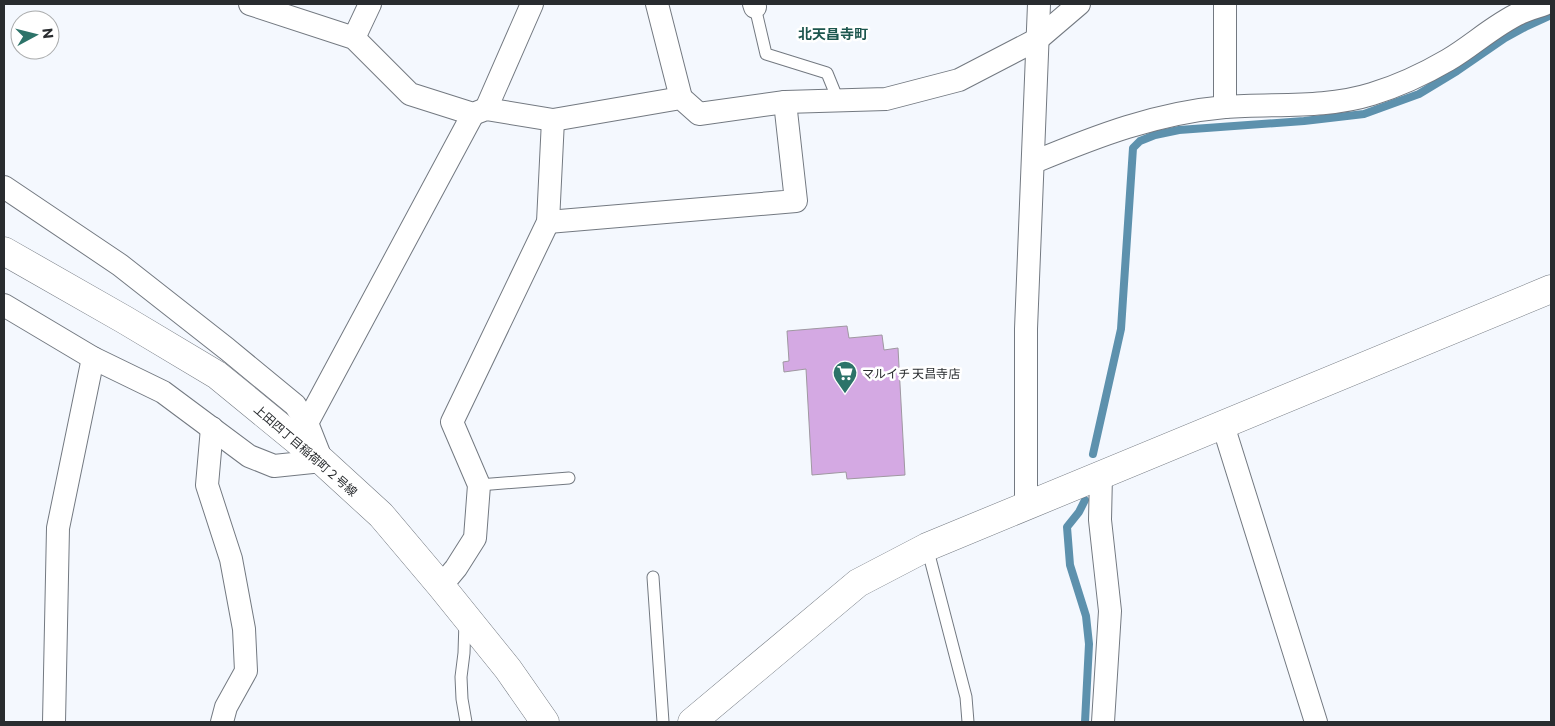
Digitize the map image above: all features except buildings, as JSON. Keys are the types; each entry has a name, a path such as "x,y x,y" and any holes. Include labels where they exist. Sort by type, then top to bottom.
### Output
{"street":[{"path":"250,4 354,38 410,94 480,111 553,120 681,98"},
{"path":"354,38 370,4"},
{"path":"308,423 480,111 532,4"},
{"path":"657,4 681,98 698,114 785,102 886,98 959,80 1038,39 1079,4"},
{"path":"1026,505 1026,329 1039,4"},
{"path":"1225,4 1225,107"},
{"path":"1034,162 1094,137 1136,123 1225,107 1318,104 1370,94 1402,83 1447,60 1521,13 1545,4"},
{"path":"548,222 796,201 785,102"},
{"path":"441,586 456,568 475,538 479,485 452,422 548,222 553,120"},
{"path":"4,188 135,277 295,405 308,423 322,461 274,466 249,456 163,392 93,358 4,305"},
{"name":"上田四丁目稲荷町２号線","path":"4,251 217,375 322,461 381,515 465,614 508,669 545,722"},
{"path":"692,722 858,583 926,547 1551,289"},
{"path":"54,722 58,528 93,358"},
{"path":"1223,425 1316,722"},
{"path":"212,428 207,486 232,559 244,629 246,672 226,707 222,722"},
{"path":"1101,475 1100,520 1110,611 1103,722"}],"lane":[{"path":"754,6 766,54 826,73 838,100"},
{"path":"479,485 569,478"},
{"path":"926,547 966,697 968,722"},
{"path":"653,576 663,722"},
{"path":"465,614 462,699 466,722"}],"waterway":[{"path":"1093,454 1121,329 1133,148 1140,141 1155,135 1179,130 1304,121 1364,114 1419,94 1505,38 1551,15"},
{"path":"1085,500 1079,512 1067,527 1070,565 1086,616 1089,644 1085,722"}],"place":[{"name":"マルイチ 天昌寺店","path":"845,394"}],"district":[{"name":"北天昌寺町","path":"833,33"}]}
